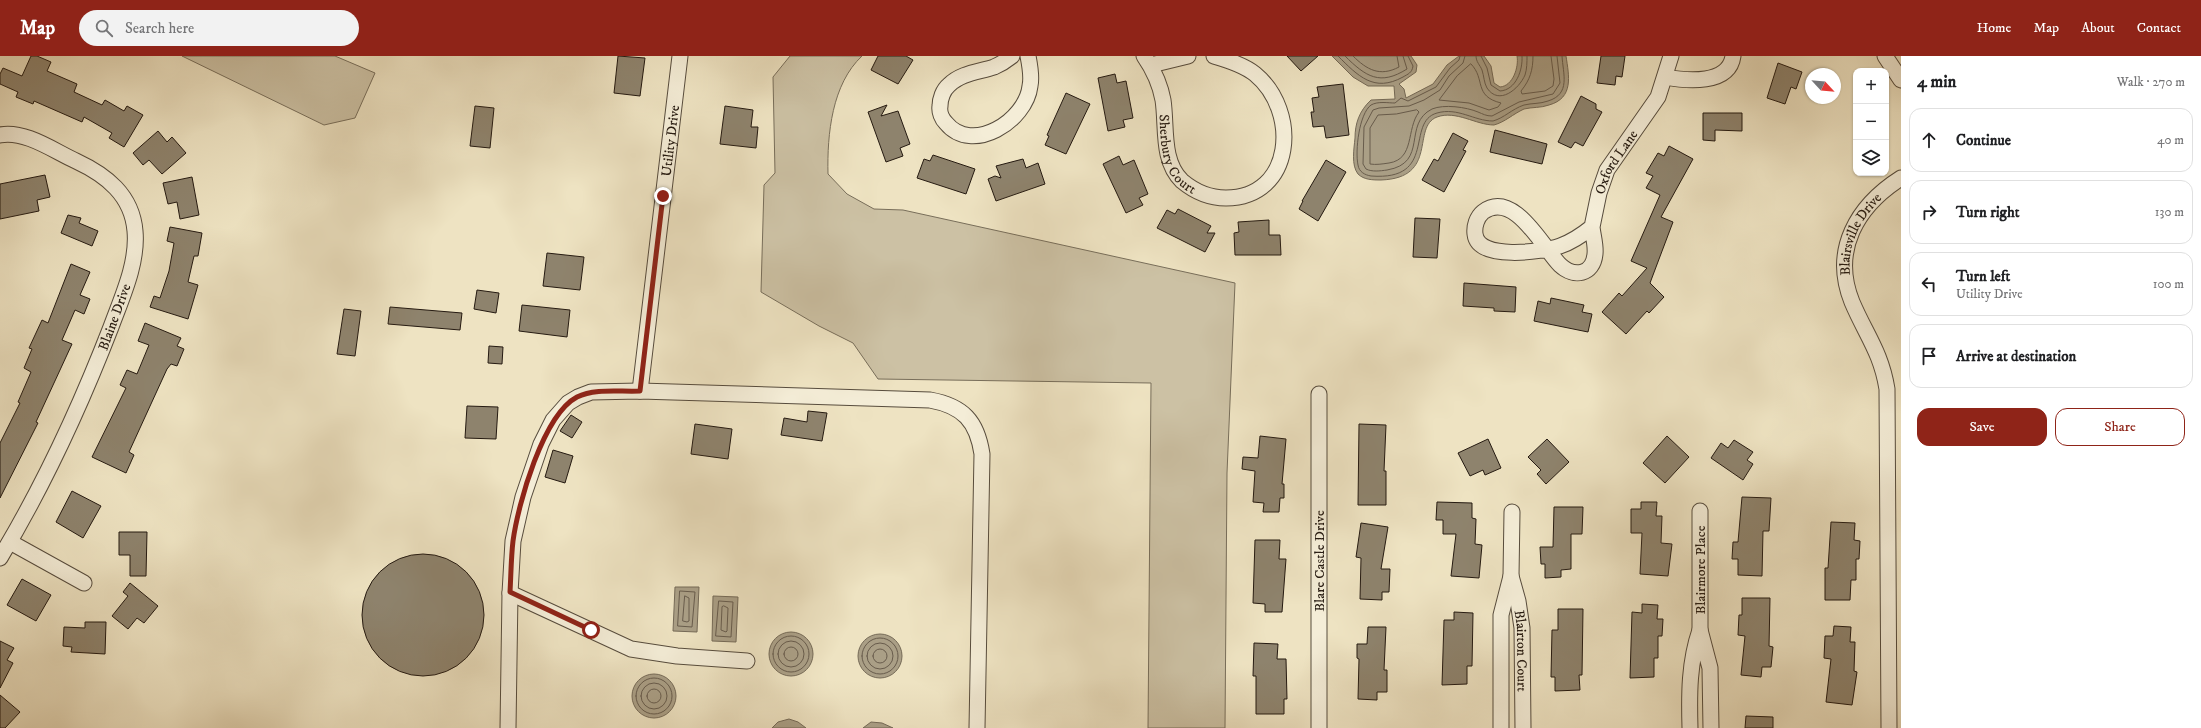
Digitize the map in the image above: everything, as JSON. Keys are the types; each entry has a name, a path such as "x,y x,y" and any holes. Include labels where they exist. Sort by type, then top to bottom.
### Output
{"street":[{"name":"Utility Drive","path":"640,391 680,56"},
{"path":"1012,56 995,66 968,74 949,85 940,101 939,110 943,120 948,126 956,132 966,135 979,135 994,130 1014,118 1025,102 1030,86 1028,56"},
{"name":"Sherbury Court","path":"1188,56 1147,61 1159,85 1168,156 1173,168 1180,179 1190,187 1210,196 1228,198 1248,196 1259,190 1268,181 1279,163 1284,142 1282,117 1272,94 1255,74 1233,62 1214,56"},
{"name":"Oxford Lane","path":"1592,227 1570,241 1548,248 1566,270 1573,273 1586,272 1591,267 1595,255 1592,227 1597,199 1607,170 1658,98 1671,56"},
{"path":"1665,77 1707,79 1722,74 1731,65 1733,56"},
{"path":"1885,56 1901,80"},
{"name":"Blaine Drive","path":"0,135 15,135 26,138 82,164 107,178 119,191 129,206 134,222 136,240 134,256 128,279 92,374 65,437 10,542 0,558"},
{"name":"Blairsville Drive","path":"1889,728 1895,604 1887,389 1876,348 1850,295 1845,262 1848,240 1863,211 1880,193 1901,178"},
{"path":"508,728 510,592 513,540 523,497 541,444 554,420 568,403 578,397 591,392 640,391 930,400 944,403 964,414 975,428 982,454 977,728"},
{"name":"Blare Castle Drive","path":"1318,394 1319,728"},
{"name":"Blairmore Place","path":"1690,728 1690,670 1700,630 1700,511"},
{"name":"Blairton Court","path":"1500,728 1501,615 1511,576 1512,512"},
{"path":"10,542 84,583"},
{"name":"Blairton Court","path":"1511,576 1521,616 1523,728"},
{"path":"510,592 631,649 677,656 747,661"},
{"name":"Blairmore Place","path":"1700,630 1710,668 1711,728"}],"shaded area":[{"path":"182,56 335,56 375,73 355,118 324,125"},
{"path":"790,56 862,56 852,67 844,81 833,110 830,126 828,174 847,194 874,209 903,210 1235,283 1227,473 1225,728 1148,728 1151,383 878,379 853,343 819,326 761,292 764,185 775,173 773,77"}],"water":[{"path":"1332,56 1411,56 1417,65 1416,72 1399,84 1404,89 1406,98 1433,84 1447,65 1459,56 1484,56 1491,66 1494,83 1500,87 1505,86 1512,80 1516,70 1517,56 1566,56 1569,78 1566,92 1557,102 1546,106 1524,109 1494,125 1480,123 1459,116 1444,115 1437,117 1430,122 1425,131 1421,152 1411,171 1399,177 1372,180 1360,176 1354,166 1355,133 1357,123 1363,109 1371,100 1395,99 1394,86 1368,86 1353,77"},
{"path":"675,587 699,587 697,632 673,631"},
{"path":"713,596 738,597 736,642 712,641"},
{"path":"791,632 803,636 809,642 813,654 809,666 803,672 791,676 779,672 773,666 769,654 773,642 779,636"},
{"path":"880,634 892,638 898,644 902,656 898,668 892,674 880,678 868,674 862,668 858,656 862,644 868,638"},
{"path":"654,674 666,678 672,684 676,696 672,708 666,714 654,718 642,714 636,708 632,696 636,684 642,678"},
{"path":"789,719 798,722 806,728 772,728 778,722"},
{"path":"871,722 882,723 893,728 863,728"}],"building":[{"path":"31,56 37,56 51,62 47,71 77,84 74,92 102,105 105,100 124,111 127,106 143,115 124,147 109,138 112,133 84,117 82,122 34,101 33,104 16,97 18,92 0,84 0,74 3,68 22,76"},
{"path":"618,56 645,58 640,96 614,93"},
{"path":"878,56 906,56 913,60 898,84 871,70"},
{"path":"1287,56 1318,56 1301,71"},
{"path":"1601,56 1625,56 1622,77 1616,76 1615,85 1597,83"},
{"path":"1778,63 1802,72 1796,89 1791,87 1785,104 1767,98"},
{"path":"1115,74 1117,83 1126,81 1133,118 1123,120 1125,127 1108,131 1098,78"},
{"path":"1343,84 1349,135 1326,138 1324,126 1313,127 1311,112 1314,112 1312,98 1319,97 1317,87"},
{"path":"1066,93 1090,104 1066,154 1045,145 1049,136 1047,135"},
{"path":"1581,96 1596,104 1596,109 1602,112 1583,146 1575,142 1571,148 1558,142"},
{"path":"887,105 881,116 898,111 910,144 900,148 903,156 886,162 868,112"},
{"path":"475,106 494,108 490,148 470,146"},
{"path":"725,106 753,110 751,127 758,127 756,148 720,144"},
{"path":"1703,113 1742,113 1742,131 1715,130 1715,141 1703,140"},
{"path":"1495,130 1547,144 1542,164 1490,152"},
{"path":"158,131 167,142 172,137 186,153 162,174 149,160 143,165 133,153"},
{"path":"1453,133 1468,141 1463,150 1466,151 1444,192 1422,180 1434,159 1438,161"},
{"path":"1669,146 1693,159 1661,217 1673,222 1650,283 1664,297 1649,313 1647,311 1626,334 1602,312 1619,293 1622,296 1647,268 1631,261 1660,195 1646,188 1653,176 1646,173 1658,153 1664,156"},
{"path":"933,155 975,169 966,194 917,178 924,159 930,161"},
{"path":"1119,156 1123,165 1134,160 1148,194 1139,198 1143,205 1126,213 1103,164"},
{"path":"1023,159 1026,168 1038,163 1045,184 996,201 988,179 995,176 1001,178 996,166"},
{"path":"1326,160 1346,172 1318,221 1299,209 1302,201"},
{"path":"45,175 50,197 37,200 39,211 0,219 0,184"},
{"path":"192,177 199,215 180,219 177,202 168,204 163,183"},
{"path":"1178,209 1211,226 1207,233 1215,233 1205,252 1157,228 1167,210 1175,214"},
{"path":"68,215 81,218 79,223 98,231 92,246 61,233"},
{"path":"1415,218 1440,219 1437,258 1413,257"},
{"path":"1269,220 1269,235 1280,235 1281,255 1235,255 1234,233 1239,232 1238,222"},
{"path":"170,227 202,233 198,256 194,256 188,282 198,285 188,319 150,307 154,296 160,298 169,271 174,243 167,241"},
{"path":"547,253 584,257 580,290 543,286"},
{"path":"71,264 90,272 80,295 90,299 84,314 75,310 62,340 72,344 36,422 38,423 0,498 0,443 20,403 18,402 31,372 24,368 32,349 29,348 42,320 48,323"},
{"path":"1464,283 1516,287 1515,312 1494,311 1494,308 1463,306"},
{"path":"477,290 499,293 496,313 474,309"},
{"path":"1551,298 1584,305 1582,312 1592,314 1588,332 1534,321 1538,301 1550,304"},
{"path":"522,305 570,310 567,337 519,331"},
{"path":"390,307 462,313 460,330 388,324"},
{"path":"344,309 361,311 355,356 337,354"},
{"path":"145,323 181,338 177,346 184,349 177,366 171,364 167,369 129,452 134,455 126,473 92,457 126,388 120,385 127,370 137,374 149,345 138,341"},
{"path":"489,346 503,347 502,364 488,363"},
{"path":"467,406 498,407 496,439 465,438"},
{"path":"808,411 827,413 822,441 781,435 784,418 807,422"},
{"path":"571,415 582,422 572,438 560,431"},
{"path":"695,424 732,429 728,459 691,454"},
{"path":"1359,424 1386,425 1384,471 1386,471 1386,505 1358,505"},
{"path":"1260,436 1286,439 1282,484 1284,484 1284,498 1280,498 1279,512 1263,512 1264,503 1253,502 1255,471 1242,469 1243,457 1258,458"},
{"path":"1667,436 1689,457 1665,483 1643,463"},
{"path":"1488,439 1501,468 1485,475 1483,470 1470,476 1458,453"},
{"path":"1547,439 1569,462 1546,484 1537,474 1541,470 1528,457"},
{"path":"1734,440 1753,452 1747,460 1753,464 1743,480 1711,458 1721,443 1728,448"},
{"path":"553,450 573,456 565,483 545,477"},
{"path":"72,491 101,506 83,538 56,522"},
{"path":"1742,497 1771,498 1769,531 1763,531 1762,576 1738,575 1738,559 1732,559 1733,542 1738,542"},
{"path":"1437,502 1472,503 1472,518 1476,519 1475,544 1482,545 1479,578 1451,576 1456,534 1443,534 1443,520 1436,520"},
{"path":"1641,502 1657,502 1656,516 1662,516 1661,543 1672,544 1668,576 1640,574 1642,533 1631,533 1631,509 1641,509"},
{"path":"1554,507 1583,507 1582,534 1571,534 1571,569 1561,570 1561,577 1545,578 1545,564 1541,564 1540,547 1553,547"},
{"path":"1831,522 1855,523 1854,540 1860,541 1859,559 1856,559 1856,580 1851,580 1850,600 1825,600 1825,568 1828,568"},
{"path":"1361,523 1388,527 1381,569 1390,569 1389,592 1382,592 1382,600 1360,599 1361,558 1356,557"},
{"path":"119,532 147,532 146,576 130,576 130,555 119,555"},
{"path":"1255,540 1280,540 1279,559 1286,559 1282,612 1265,612 1265,604 1253,603"},
{"path":"423,554 446,559 466,572 479,592 484,615 479,638 466,658 446,671 423,676 400,671 380,658 367,638 362,615 367,592 380,572 400,559"},
{"path":"22,579 51,595 36,621 7,605"},
{"path":"130,583 158,606 144,623 137,618 128,629 112,616 128,596 123,592"},
{"path":"1742,598 1770,598 1769,646 1773,647 1771,667 1762,667 1761,677 1741,675 1745,636 1738,635 1739,615 1742,615"},
{"path":"1642,604 1658,605 1657,619 1663,619 1662,636 1658,636 1658,658 1654,658 1654,677 1630,678 1632,612 1642,613"},
{"path":"1558,609 1583,609 1582,675 1579,675 1580,690 1555,691 1555,677 1551,677 1552,630 1558,630"},
{"path":"1454,612 1473,613 1472,666 1467,666 1467,684 1442,685 1444,620 1454,620"},
{"path":"85,622 106,622 105,654 71,652 72,647 63,646 64,627 85,628"},
{"path":"1834,626 1851,627 1850,642 1855,642 1854,671 1857,672 1852,705 1826,702 1831,659 1824,658 1825,636 1833,636"},
{"path":"1368,627 1386,627 1384,670 1387,670 1387,692 1377,692 1377,700 1358,699 1359,659 1357,658 1357,644 1367,644"},
{"path":"0,641 14,648 7,660 13,663 0,688"},
{"path":"1254,643 1278,644 1277,659 1286,659 1287,699 1284,699 1284,714 1256,714 1256,676 1253,676"},
{"path":"0,695 20,712 5,728 0,728"},
{"path":"1746,716 1773,717 1773,728 1745,728"}],"route":[{"path":"591,630 510,592 513,540 523,497 541,444 561,410 568,403 591,392 640,391 663,196"}]}
